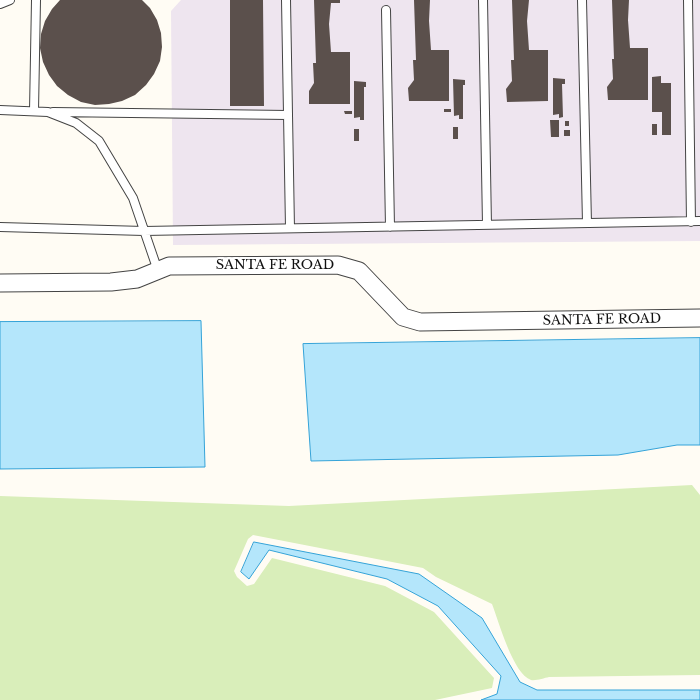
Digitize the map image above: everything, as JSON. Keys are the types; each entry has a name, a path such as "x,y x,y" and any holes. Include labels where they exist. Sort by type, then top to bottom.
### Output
{"street":[{"name":"SANTA FE ROAD","path":"0,283 111,282 137,279 169,266 338,265 359,270 403,317 420,322 700,318"}],"lane":[{"path":"0,4 10,0"},
{"path":"34,111 36,0"},
{"path":"286,0 290,228"},
{"path":"483,0 486,225"},
{"path":"582,0 587,223"},
{"path":"0,227 144,231 696,222 688,0"},
{"path":"386,10 390,227"},
{"path":"0,110 288,115"},
{"path":"48,112 76,123 99,141 133,198 158,271"}],"shaded area":[{"path":"181,0 700,0 700,241 173,245 171,11"}],"green space":[{"path":"692,485 700,495 700,675 549,677 531,680 524,676 518,668 507,646 492,604 436,577 423,568 253,535 248,539 234,571 237,577 247,586 254,584 272,558 385,586 434,612 494,678 492,688 435,700 0,700 0,496 289,506"}],"water":[{"path":"201,321 205,467 0,469 0,322"},
{"path":"700,338 700,445 677,445 618,455 311,461 303,344"},
{"path":"254,542 419,574 482,618 520,682 537,690 700,690 700,700 481,700 497,694 501,676 438,606 387,579 269,550 249,579 241,572"}],"building":[{"path":"60,0 142,0 150,8 157,20 161,33 162,47 160,61 154,74 146,85 135,95 122,101 95,105 81,102 68,95 57,86 49,75 43,62 40,48 41,34 45,21 52,9"},
{"path":"230,0 263,0 264,106 230,106"},
{"path":"314,0 340,0 340,3 331,3 329,24 331,52 350,52 350,104 309,104 309,91 314,83 313,63 316,63"},
{"path":"414,0 430,0 429,21 431,50 449,50 449,101 409,101 408,88 414,80 413,60 416,60"},
{"path":"512,0 529,0 527,21 529,50 548,50 548,101 507,102 506,89 512,81 511,60 514,60"},
{"path":"612,0 629,0 628,20 630,48 648,48 648,100 608,100 607,87 613,79 612,59 614,59"},
{"path":"661,76 661,83 671,83 671,135 662,135 662,112 652,112 652,77"},
{"path":"553,78 565,79 565,84 562,84 563,117 559,118 559,114 553,115"},
{"path":"453,79 465,80 465,85 463,85 463,119 459,119 459,115 454,116"},
{"path":"354,81 366,82 366,87 364,87 364,120 360,120 360,117 354,118"},
{"path":"444,109 451,109 451,112 444,112"},
{"path":"344,111 352,111 352,114 345,114"},
{"path":"550,120 559,120 559,137 551,137"},
{"path":"565,121 569,121 569,126 565,126"},
{"path":"652,124 657,124 657,135 652,135"},
{"path":"453,127 458,127 458,139 453,139"},
{"path":"354,129 359,129 359,141 354,141"},
{"path":"564,130 570,130 570,136 564,136"}]}
